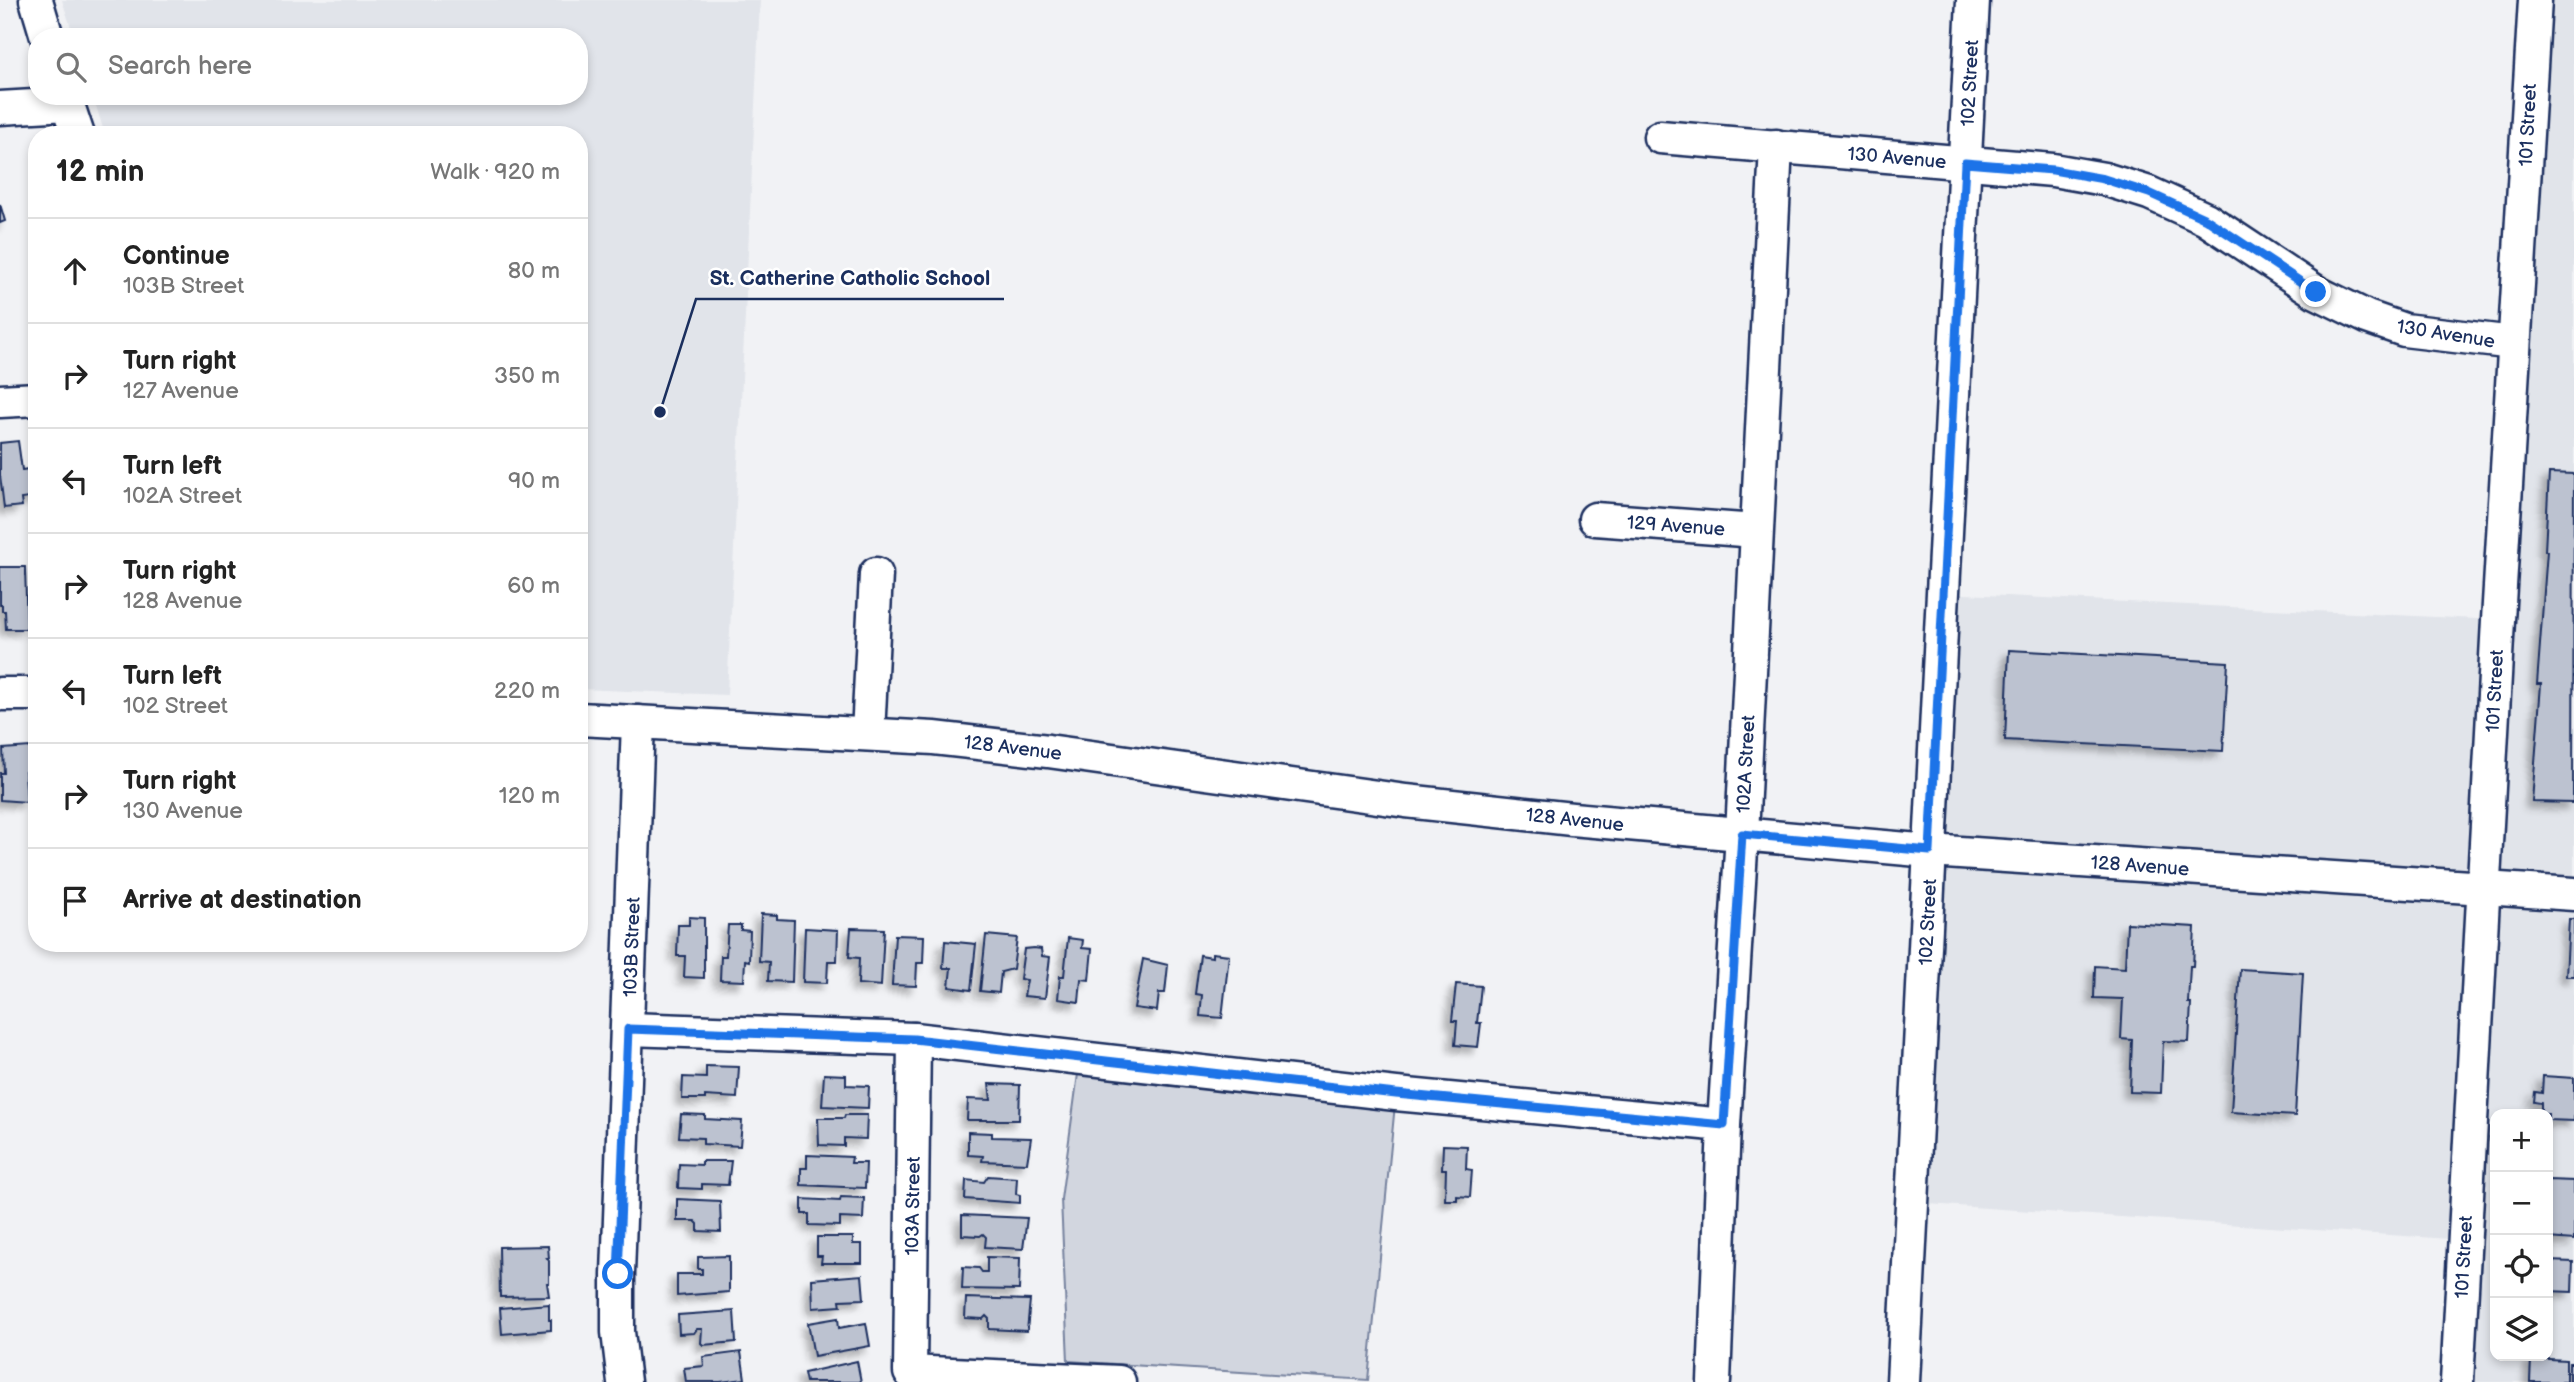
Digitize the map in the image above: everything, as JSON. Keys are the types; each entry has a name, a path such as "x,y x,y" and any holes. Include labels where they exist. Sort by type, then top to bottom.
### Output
{"street":[{"path":"36,0 44,28"},
{"name":"102 Street","path":"1903,1382 1973,0"},
{"name":"101 Street","path":"2457,1382 2535,0"},
{"path":"0,108 28,105"},
{"path":"69,105 75,126"},
{"name":"130 Avenue","path":"1660,137 2053,170 2104,179 2149,193 2206,219 2316,292 2367,317 2404,330 2514,343"},
{"name":"102A Street","path":"1714,1382 1724,1125 1742,834 1776,146"},
{"path":"0,401 28,399"},
{"name":"129 Avenue","path":"1595,519 1756,531"},
{"path":"868,734 876,574"},
{"path":"0,694 28,694"},
{"name":"128 Avenue","path":"588,719 934,738 1048,751 1406,801 1572,820 1930,851 2574,894"},
{"name":"103B Street","path":"624,1382 618,1332 618,1274 638,722"},
{"path":"628,1029 914,1039 1396,1094 1724,1125"},
{"name":"103A Street","path":"914,1039 910,1372 1119,1382"}],"shaded area":[{"path":"62,0 760,0 727,695 588,689 588,126 102,126 96,105 588,105 588,28 71,28"},
{"path":"2535,0 2574,0 2574,1382 2457,1382 2464,1240 1913,1203 1944,593 2497,620"},
{"path":"1080,1059 1396,1094 1368,1380 1068,1361 1061,1199"}],"building":[{"path":"0,204 5,221 0,223"},
{"path":"18,441 22,470 28,469 28,498 21,499 22,506 4,508 0,443"},
{"path":"2549,473 2574,474 2573,803 2532,802 2541,684 2537,684 2547,551"},
{"path":"0,567 25,567 27,629 6,629 5,611 2,611 0,605"},
{"path":"2009,650 2228,662 2223,751 2005,740"},
{"path":"28,747 28,772 25,772 27,802 0,800 0,773 4,773 3,749"},
{"path":"761,914 794,920 792,982 768,981 769,962 759,961"},
{"path":"689,917 704,918 704,978 684,977 685,956 677,956 678,925 689,925"},
{"path":"2569,919 2574,919 2574,976 2566,976"},
{"path":"2127,923 2195,927 2188,1003 2191,1003 2189,1042 2163,1041 2161,1093 2130,1092 2132,1040 2121,1039 2123,999 2094,998 2095,966 2125,968"},
{"path":"728,925 741,925 741,930 750,931 749,961 745,960 744,981 720,980 721,956 726,956"},
{"path":"805,928 838,930 837,961 828,961 827,983 803,982"},
{"path":"851,928 884,929 881,986 858,984 859,958 849,957"},
{"path":"895,935 924,936 923,963 917,963 916,986 892,985"},
{"path":"986,935 1017,938 1013,969 1001,972 999,993 980,991"},
{"path":"1068,938 1083,940 1082,948 1092,949 1089,980 1081,979 1079,1002 1058,999 1060,976 1064,976"},
{"path":"945,941 976,944 971,990 949,987 951,968 943,968"},
{"path":"1024,949 1041,949 1042,956 1050,957 1045,998 1024,996 1027,980 1020,979"},
{"path":"1212,953 1229,955 1222,1018 1200,1016 1202,995 1195,994 1200,955 1212,957"},
{"path":"1143,959 1168,965 1165,993 1159,993 1157,1011 1134,1008"},
{"path":"2240,969 2303,973 2295,1116 2231,1112"},
{"path":"1456,984 1481,986 1477,1023 1481,1023 1478,1047 1455,1045 1457,1021 1452,1021"},
{"path":"706,1066 739,1067 737,1098 705,1096 705,1099 682,1099 683,1077 706,1078"},
{"path":"824,1074 846,1075 846,1085 869,1086 868,1108 822,1106"},
{"path":"2543,1076 2574,1078 2574,1121 2553,1120 2553,1109 2541,1109 2541,1103 2534,1102 2535,1092 2542,1093"},
{"path":"989,1084 1020,1085 1019,1120 967,1120 968,1099 991,1100"},
{"path":"681,1114 705,1115 705,1119 742,1121 740,1146 703,1144 703,1138 679,1137"},
{"path":"845,1115 867,1115 866,1139 844,1138 844,1146 819,1145 818,1118 844,1118"},
{"path":"968,1132 992,1133 992,1137 1031,1138 1027,1163 982,1161 983,1156 968,1155"},
{"path":"1443,1145 1467,1146 1466,1169 1472,1170 1470,1197 1457,1196 1457,1200 1445,1200 1446,1169 1442,1169"},
{"path":"807,1155 852,1157 851,1163 866,1163 865,1188 801,1185 801,1168 807,1168"},
{"path":"702,1161 731,1161 728,1185 702,1184 702,1189 678,1188 679,1164 702,1165"},
{"path":"988,1176 1017,1178 1016,1194 1020,1195 1020,1203 965,1199 966,1180 984,1182"},
{"path":"2553,1180 2574,1181 2574,1240 2553,1238"},
{"path":"841,1197 864,1198 863,1219 840,1218 840,1226 809,1225 809,1214 802,1214 802,1199 840,1201"},
{"path":"677,1199 720,1201 721,1232 698,1231 695,1221 677,1221"},
{"path":"962,1215 1027,1218 1023,1249 985,1247 986,1237 983,1234 962,1235"},
{"path":"817,1237 853,1237 853,1244 862,1244 862,1263 821,1263 822,1256 817,1256"},
{"path":"548,1246 549,1296 500,1297 499,1247"},
{"path":"729,1256 729,1292 677,1296 677,1274 702,1274 702,1269 698,1269 698,1257"},
{"path":"987,1257 1020,1258 1019,1290 962,1289 963,1267 979,1268 982,1272 987,1272"},
{"path":"2553,1261 2573,1262 2572,1292 2553,1291"},
{"path":"862,1275 864,1299 840,1300 841,1306 813,1308 812,1279"},
{"path":"966,1298 1030,1300 1027,1331 989,1329 989,1319 986,1316 983,1319 965,1318"},
{"path":"549,1304 551,1330 502,1334 500,1308"},
{"path":"734,1311 736,1342 703,1345 702,1329 697,1329 694,1333 679,1334 678,1315"},
{"path":"838,1318 839,1328 866,1323 870,1346 814,1356 808,1323"},
{"path":"741,1352 745,1379 686,1382 684,1368 704,1366 703,1357"},
{"path":"2566,1360 2566,1382 2530,1382 2531,1361"},
{"path":"857,1361 861,1382 806,1382 804,1373"},
{"path":"2569,1363 2574,1363 2574,1382 2569,1382"}],"place":[{"name":"St. Catherine Catholic School","path":"660,412"}],"route":[{"path":"618,1274 628,1029 914,1039 1396,1094 1724,1125 1742,834 1930,851 1965,163 2053,170 2104,179 2149,193 2206,219 2316,292"}]}
